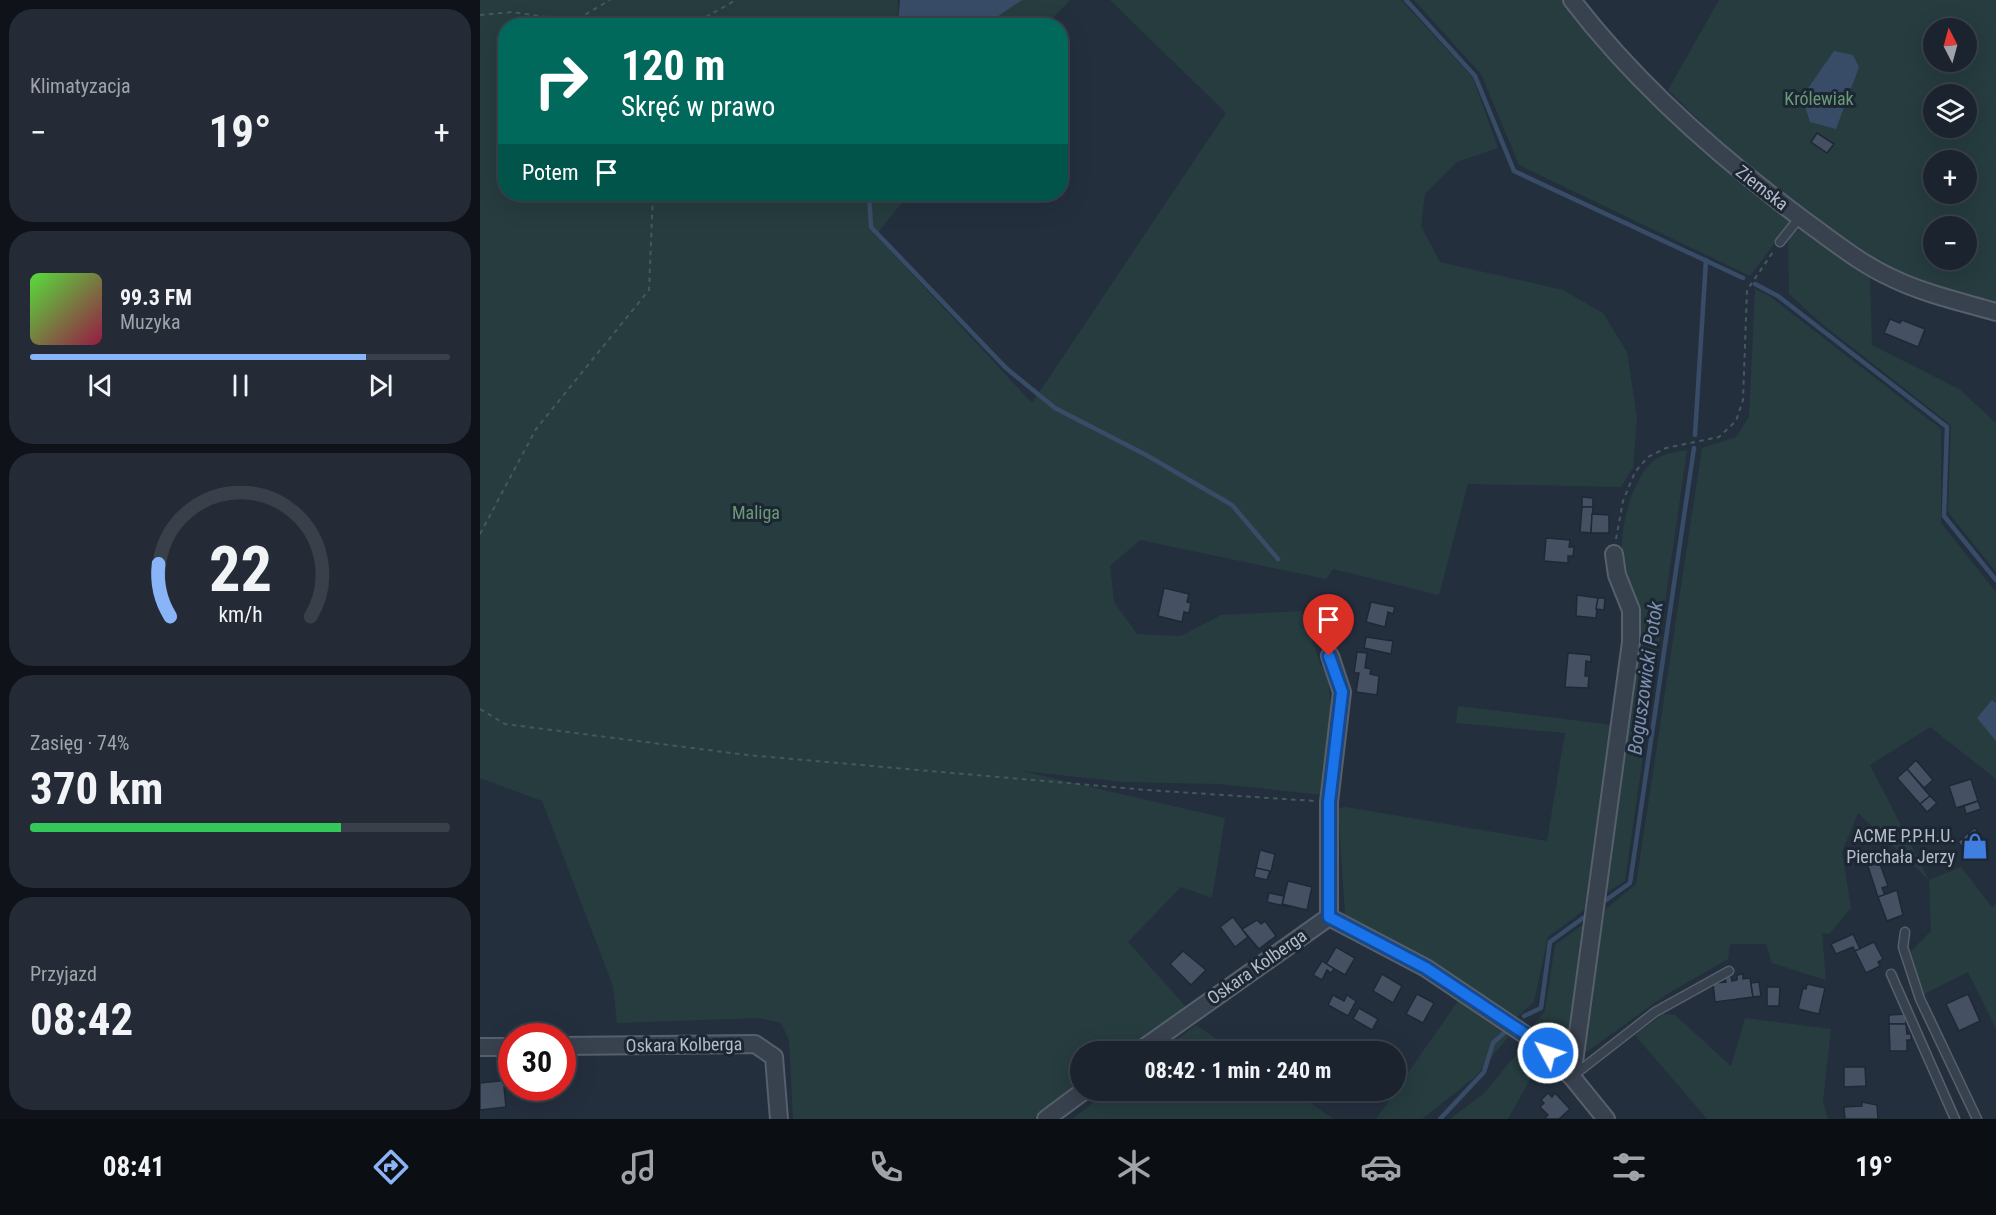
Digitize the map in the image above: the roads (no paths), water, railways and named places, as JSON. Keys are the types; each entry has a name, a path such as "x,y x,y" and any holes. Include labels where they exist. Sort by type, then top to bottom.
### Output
{"street":[{"name":"Ziemska","path":"1572,0 1626,63 1694,130 1744,175 1800,217 1891,278 1996,312"},
{"path":"1572,1077 1631,642 1631,610 1617,575 1614,554"},
{"path":"1329,656 1342,692 1329,802 1329,917 1426,968 1536,1041 1572,1077 1606,1119"},
{"name":"Oskara Kolberga","path":"1154,1041 1329,917"},
{"name":"Oskara Kolberga","path":"576,1046 755,1044 774,1057 779,1119"},
{"path":"480,1047 498,1047"},
{"path":"1046,1119 1070,1101"}],"lane":[{"path":"1780,242 1800,217"},
{"path":"1905,932 1903,947 1920,999 1977,1119"},
{"path":"1572,1077 1654,1012 1729,971"},
{"path":"1891,974 1955,1119"}],"water":[{"path":"900,0 1022,0 996,18 899,18"},
{"path":"1834,51 1853,55 1859,67 1836,129 1810,122 1802,97"},
{"path":"1992,700 1996,703 1996,741 1977,718"}],"waterway":[{"name":"Boguszowicki Potok","path":"1406,0 1475,76 1514,171 1743,278"},
{"path":"869,201 871,227 1006,368 1055,408 1148,456 1232,505 1278,559"},
{"path":"1695,435 1706,260"},
{"path":"1755,284 1778,296 1947,427 1944,516 1996,580"},
{"name":"Boguszowicki Potok","path":"1606,900 1630,883 1694,448"},
{"name":"Boguszowicki Potok","path":"1524,1016 1541,1008 1550,942 1583,918"},
{"path":"1440,1119 1484,1072 1493,1043 1504,1033"}],"place":[{"name":"ACME P.P.H.U. Pierchała Jerzy","path":"1975,846"}],"park label":[{"name":"Królewiak","path":"1819,99"},
{"name":"Maliga","path":"756,513"}]}
